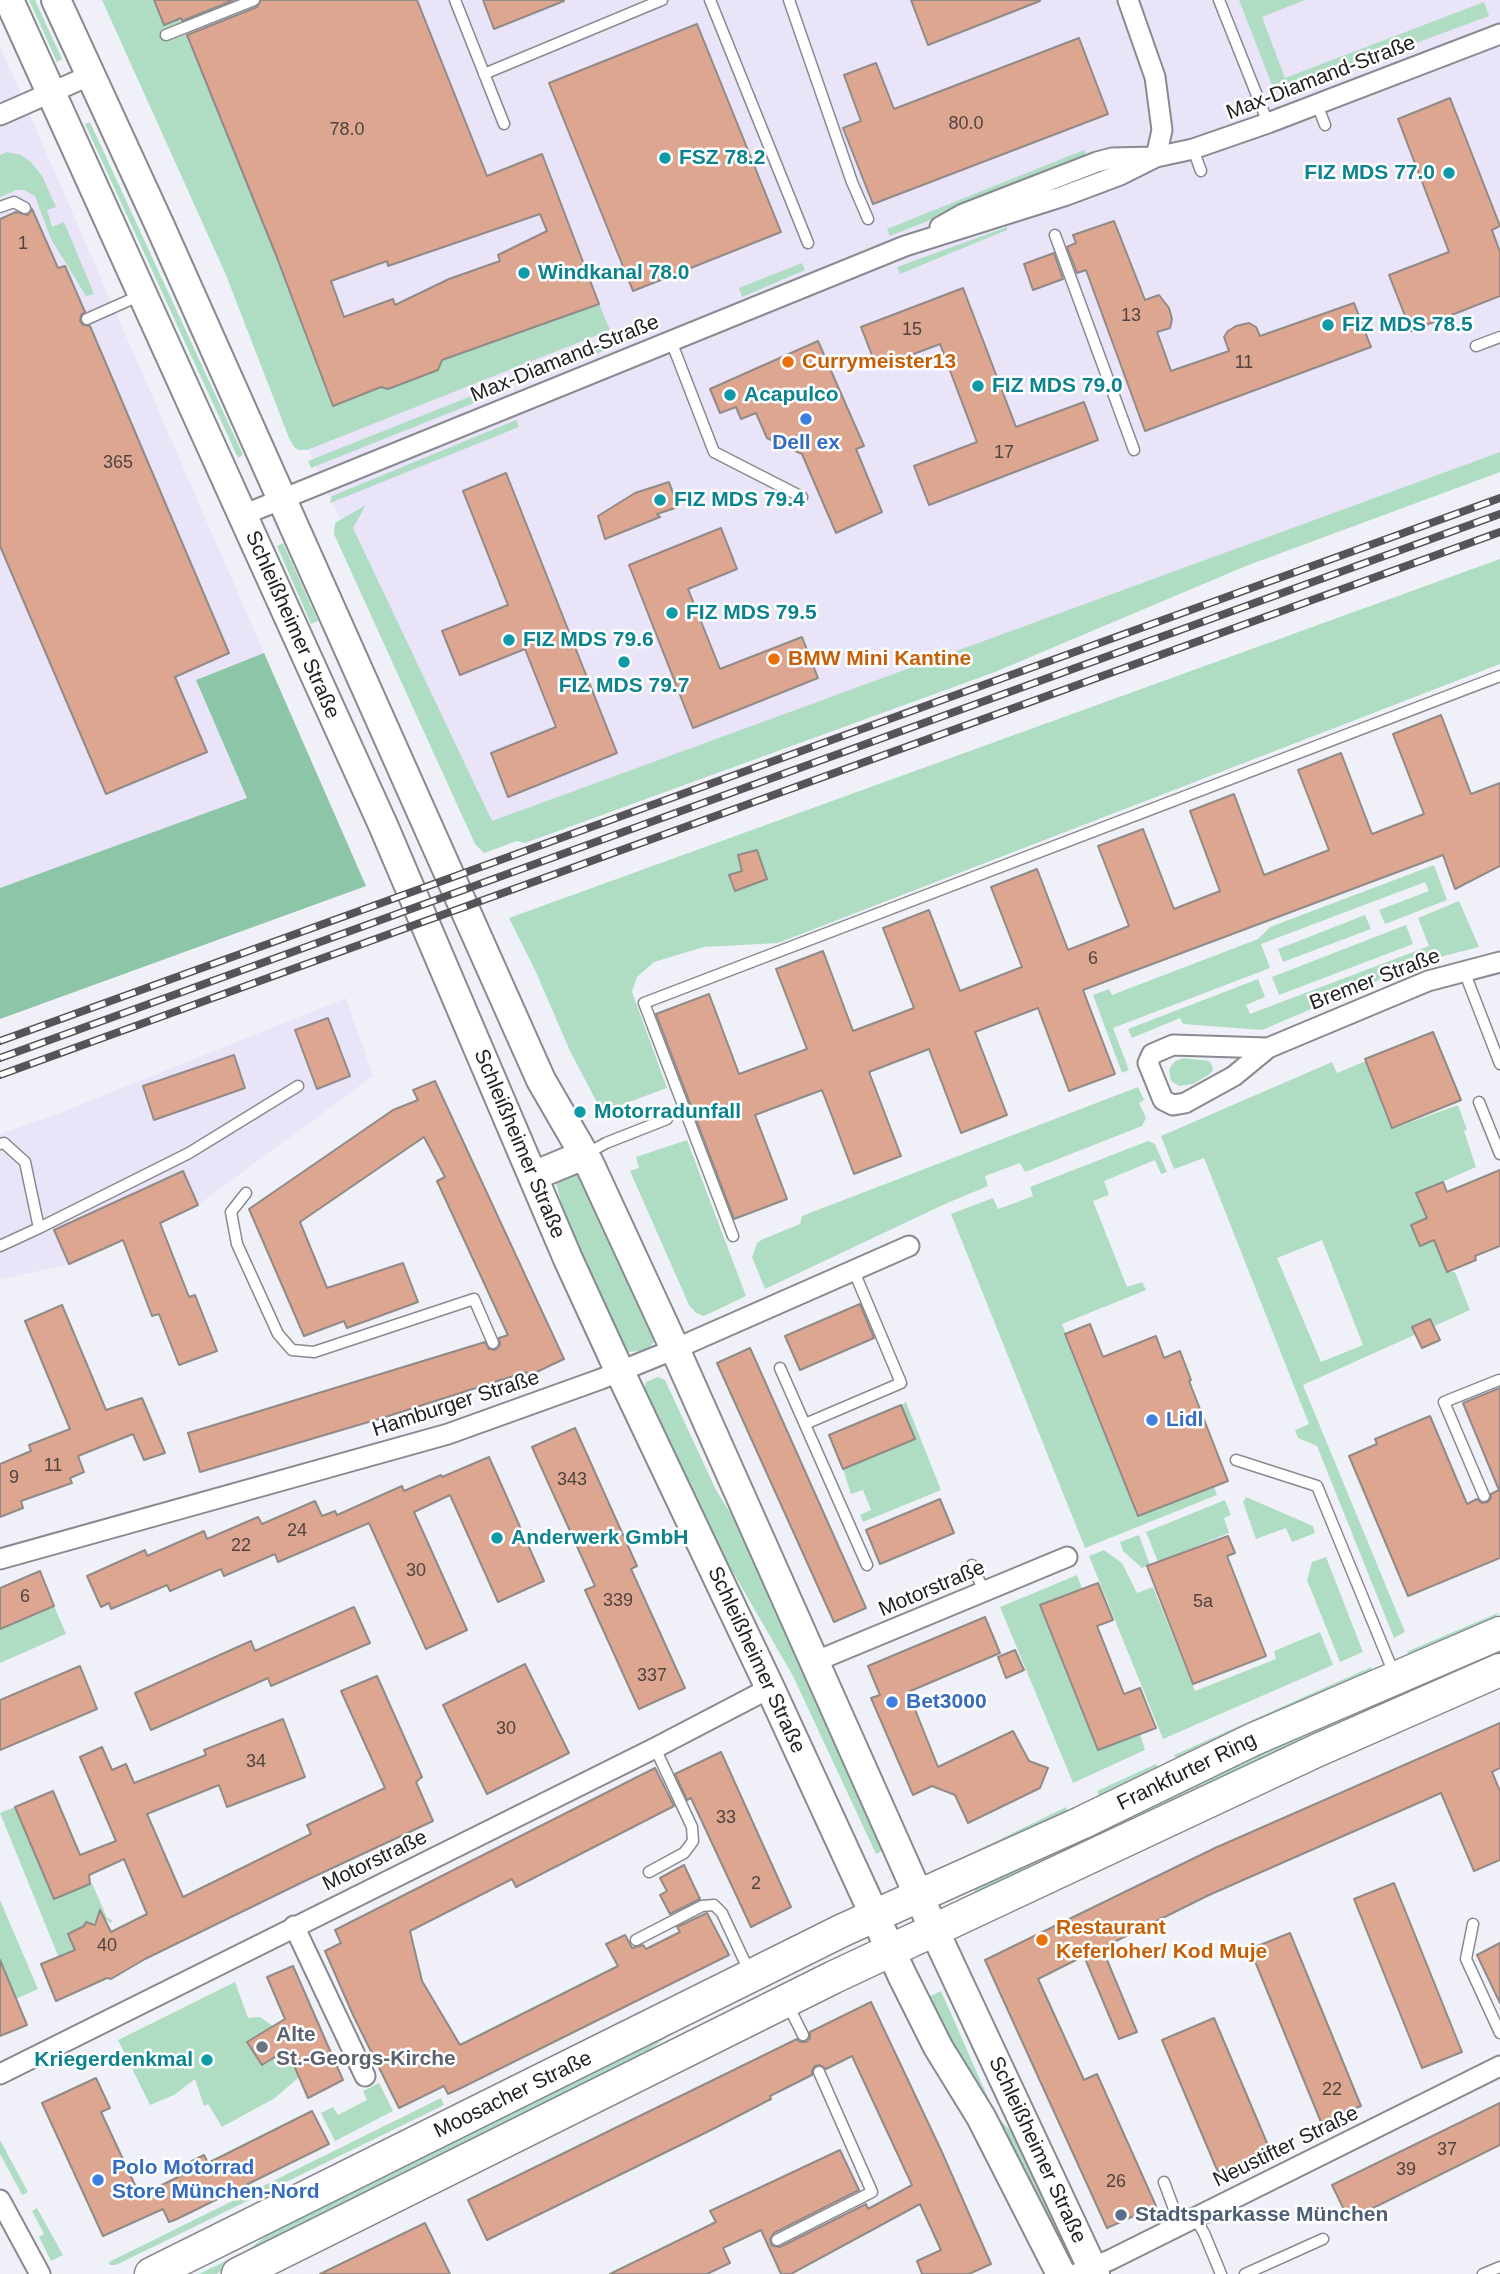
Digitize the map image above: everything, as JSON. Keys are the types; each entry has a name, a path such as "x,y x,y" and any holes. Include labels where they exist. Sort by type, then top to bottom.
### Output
{"main road":[{"name":"Schleißheimer Straße","path":"9,0 383,825 620,1372 891,1951 938,2047 981,2117 1061,2274"},
{"name":"Schleißheimer Straße","path":"56,0 535,1068 584,1155 675,1349 1088,2272"},
{"path":"533,1176 584,1155"},
{"name":"Frankfurter Ring","path":"875,1915 1137,1796 1254,1739 1500,1633"},
{"name":"Frankfurter Ring","path":"891,1951 1318,1749 1500,1670"},
{"name":"Moosacher Straße","path":"151,2274 875,1915"},
{"name":"Moosacher Straße","path":"238,2274 891,1951"}],"street":[{"path":"1128,0 1155,77 1162,130 1156,157"},
{"name":"Max-Diamand-Straße","path":"243,515 905,246 963,214 1097,162 1112,158 1156,157 1193,149 1269,123 1500,34"},
{"path":"0,115 91,75"},
{"name":"Bremer Straße","path":"1268,1048 1172,1045 1152,1054 1148,1063 1163,1100 1173,1105 1185,1103 1234,1076 1268,1048 1428,981 1500,962"},
{"name":"Hamburger Straße","path":"0,1559 448,1434 620,1372 909,1246"},
{"name":"Motorstraße","path":"814,1662 1067,1557"},
{"name":"Motorstraße","path":"0,2074 655,1748 770,1688"},
{"path":"293,1926 365,2076"},
{"name":"Neustifter Straße","path":"1088,2272 1500,2066"},
{"path":"0,2200 40,2274"}],"lane":[{"path":"166,35 254,0"},
{"path":"455,0 504,124"},
{"path":"710,0 808,243"},
{"path":"789,0 852,182 868,219"},
{"path":"1219,0 1269,123"},
{"path":"484,74 660,1"},
{"path":"1317,104 1325,125"},
{"path":"1193,149 1201,171"},
{"path":"0,207 14,202 24,208"},
{"path":"1055,235 1134,450"},
{"path":"88,319 142,295"},
{"path":"1476,346 1500,337"},
{"path":"671,341 714,452 802,497"},
{"path":"733,1236 644,1003 1500,676"},
{"path":"1464,970 1500,1064"},
{"path":"0,1246 189,1153 298,1086"},
{"path":"1479,1102 1500,1154"},
{"path":"584,1155 606,1143 667,1119"},
{"path":"0,1144 4,1143 25,1162 39,1228"},
{"path":"246,1193 231,1212 237,1244 278,1334 292,1350 314,1352 474,1298 493,1343"},
{"path":"804,1424 901,1383 853,1269"},
{"path":"780,1367 867,1565"},
{"path":"1484,1496 1444,1402 1499,1380"},
{"path":"1236,1460 1317,1486 1395,1677"},
{"path":"972,1565 984,1591"},
{"path":"649,1872 684,1853 693,1841 692,1827 655,1748"},
{"path":"636,1940 702,1906 714,1905 722,1913 751,1975"},
{"path":"1473,1924 1466,1959 1500,2033"},
{"path":"786,2001 803,2035"},
{"path":"777,2240 872,2192 820,2072"},
{"path":"1164,2182 1188,2221 1204,2232 1221,2274"},
{"path":"1245,2274 1322,2239"},
{"path":"1483,2274 1500,2267"}],"shaded area":[{"path":"108,0 1500,0 1500,452 477,827"},
{"path":"0,46 264,653 197,680 248,798 0,888"},
{"path":"346,998 373,1076 198,1205 69,1264 0,1280 0,1134 62,1112"}],"green space":[{"path":"29,0 35,0 62,59 57,62"},
{"path":"102,0 154,0 179,19 265,226 333,406 381,387 389,389 438,370 442,360 599,304 610,330 307,450 294,447 226,275"},
{"path":"1239,0 1305,0 1262,17 1285,78 1484,2 1489,16 1289,90 1280,83 1272,85"},
{"path":"90,122 243,455 238,458 85,124"},
{"path":"1084,150 1087,157 890,236 887,229"},
{"path":"7,152 21,155 31,162 42,176 56,207 47,210 52,227 64,222 94,294 86,296 51,239 35,196 24,190 16,190 0,197 0,155"},
{"path":"1007,227 1007,230 900,274 897,267"},
{"path":"802,263 805,270 742,297 739,288"},
{"path":"650,324 653,331 528,381 525,374"},
{"path":"504,383 507,390 311,468 308,461"},
{"path":"516,420 519,427 330,503 332,496"},
{"path":"1500,452 1500,472 1246,566 995,672 525,843 517,841 484,853 475,844 334,534 335,523 366,505 353,528 492,821"},
{"path":"283,543 318,621 311,624 277,546"},
{"path":"1500,559 1500,664 778,943 704,947 654,962 637,977 632,992 667,1088 602,1112 570,1051 509,918"},
{"path":"264,653 366,886 0,1019 0,888 247,798 196,680"},
{"path":"1434,865 1447,900 1385,924 1379,910 1429,891 1425,882 1261,944 1270,968 1113,1028 1129,1070 1122,1073 1093,995 1109,989 1112,995 1258,939 1270,927"},
{"path":"1459,901 1479,947 1424,961 1262,1030 1183,1024 1180,1018 1132,1038 1128,1029 1258,979 1265,997 1246,1005 1250,1014 1429,946 1418,918"},
{"path":"1365,915 1371,929 1283,962 1278,949"},
{"path":"1406,925 1413,944 1279,995 1272,977"},
{"path":"1390,1051 1401,1077 1376,1088 1392,1129 1458,1105 1476,1167 1417,1193 1427,1218 1411,1225 1434,1240 1447,1272 1455,1272 1470,1310 1303,1385 1405,1632 1394,1638 1317,1446 1298,1438 1295,1430 1309,1424 1204,1158 1174,1169 1161,1136 1332,1062 1337,1073","holes":["1322,1240 1363,1345 1321,1362 1277,1258"]},
{"path":"1184,1058 1209,1061 1213,1070 1193,1084 1179,1086 1171,1081 1169,1069 1175,1061"},
{"path":"1138,1087 1144,1100 1139,1103 1146,1118 1142,1126 1025,1172 1020,1163 985,1176 988,1186 765,1289 752,1257 757,1243 800,1224 802,1216"},
{"path":"687,1140 746,1296 704,1316 696,1313 689,1305 630,1171 639,1168 636,1157"},
{"path":"1148,1141 1155,1144 1167,1172 1161,1174 1155,1160 1104,1181 1109,1195 1093,1201 1127,1287 1142,1282 1146,1290 1062,1324 1138,1516 1214,1486 1217,1495 1085,1548 951,1214 993,1198 998,1209 1015,1203 1033,1196 1030,1187"},
{"path":"573,1170 579,1175 593,1199 654,1335 655,1340 644,1351 626,1352 564,1214 555,1179"},
{"path":"658,1377 665,1380 716,1490 739,1527 886,1849 876,1854 793,1676 700,1515 644,1389 646,1382"},
{"path":"906,1402 941,1490 863,1522 860,1515 871,1510 863,1490 851,1494 843,1469 915,1439 901,1405"},
{"path":"1246,1497 1313,1526 1315,1533 1292,1542 1286,1528 1256,1539 1243,1502"},
{"path":"1225,1500 1231,1515 1224,1518 1229,1533 1158,1562 1146,1532"},
{"path":"1139,1535 1150,1565 1142,1568 1123,1551 1120,1542"},
{"path":"1104,1550 1122,1563 1137,1593 1153,1587 1195,1691 1276,1659 1274,1651 1320,1632 1333,1665 1163,1739 1089,1556"},
{"path":"1326,1557 1363,1652 1340,1662 1307,1580 1312,1562"},
{"path":"1077,1575 1082,1588 1041,1605 1098,1750 1140,1734 1145,1750 1073,1783 1000,1607"},
{"path":"54,1606 66,1634 0,1663 0,1629"},
{"path":"1498,1613 1495,1620 1412,1656 1406,1652"},
{"path":"1500,1646 1500,1656 1233,1772 977,1895 974,1890 1229,1766"},
{"path":"1371,1667 1373,1673 1177,1760 1174,1755"},
{"path":"1156,1764 1158,1769 1099,1796 1097,1791"},
{"path":"15,1807 54,1898 92,1883 107,1918 112,1920 111,1923 104,1918 68,1934 91,1985 86,1989 73,1959 61,1963 0,1813"},
{"path":"1066,1807 1068,1812 978,1856 976,1851"},
{"path":"0,1900 38,1989 16,1999 0,1960"},
{"path":"235,1982 248,2018 260,2017 273,2026 299,2077 275,2098 222,2127 208,2104 204,2106 195,2079 174,2095 150,2105 118,2040"},
{"path":"941,1991 989,2100 1000,2120 1017,2137 1068,2242 1061,2246 924,1999"},
{"path":"682,2019 681,2027 639,2057 393,2177 363,2202 216,2274 199,2274 248,2250 280,2225 636,2051"},
{"path":"379,2083 393,2111 335,2141 321,2113 333,2107 338,2115 367,2100 363,2091"},
{"path":"441,2098 444,2105 116,2265 110,2265 109,2262"},
{"path":"0,2140 28,2192 22,2195 0,2154"},
{"path":"37,2208 63,2255 51,2261 39,2237 44,2234 32,2211"}],"building":[{"path":"154,0 234,0 182,21 181,18 164,25"},
{"path":"261,0 417,0 487,176 542,154 599,304 442,360 438,370 388,389 381,387 333,406 276,255 187,35 257,7","holes":["540,214 547,231 498,255 500,261 449,279 395,305 393,299 344,317 331,281 387,261 388,266"]},
{"path":"483,0 563,0 564,1 494,29"},
{"path":"911,0 1040,0 1040,1 928,45"},
{"name":"FSZ 78.2","path":"697,24 781,232 633,291 549,83"},
{"path":"1079,38 1108,114 873,204 843,128 861,121 844,75 876,63 894,109"},
{"name":"FIZ MDS 77.0","path":"1450,98 1500,226 1492,230 1500,252 1500,296 1411,331 1389,275 1449,252 1398,119"},
{"path":"32,209 58,268 65,266 85,312 80,321 83,325 90,326 229,653 175,677 207,752 106,794 0,546 0,219 16,212 28,215"},
{"name":"FIZ MDS 78.5","path":"1114,221 1145,300 1159,295 1169,308 1172,319 1170,328 1157,332 1171,371 1229,351 1224,337 1236,326 1249,323 1256,327 1260,336 1354,303 1371,347 1145,431 1086,270 1077,273 1067,247 1076,243 1073,235"},
{"path":"1054,253 1063,279 1033,290 1024,264"},
{"name":"FIZ MDS 79.0","path":"963,288 1016,427 1084,402 1098,440 929,505 914,466 977,442 940,344 877,368 861,327"},
{"name":"Dell ex","path":"818,341 864,446 856,449 882,512 836,533 802,454 767,438 756,413 741,419 736,407 720,413 710,389"},
{"name":"FIZ MDS 79.6","path":"506,473 617,753 508,797 491,753 556,727 525,649 460,675 442,631 508,605 463,491"},
{"path":"669,482 678,507 605,539 598,516 635,493"},
{"name":"FIZ MDS 79.5","path":"721,528 737,569 688,589 720,669 802,637 818,678 693,728 629,565"},
{"path":"1441,715 1471,794 1500,783 1500,866 1455,889 1443,855 1083,990 1115,1074 1069,1091 1038,1008 975,1032 1007,1115 961,1133 929,1049 869,1072 901,1156 854,1174 822,1090 755,1115 787,1199 734,1219 656,1014 709,994 739,1074 807,1049 776,969 823,951 853,1031 914,1008 883,928 929,910 960,991 1022,967 991,887 1037,869 1068,950 1129,926 1098,846 1143,829 1174,909 1220,891 1190,811 1234,794 1264,875 1329,850 1298,770 1341,753 1372,834 1424,814 1393,734"},
{"path":"757,850 767,879 735,891 729,875 742,871 738,855"},
{"path":"328,1018 350,1076 317,1089 295,1030"},
{"path":"1433,1032 1461,1100 1392,1128 1365,1059"},
{"path":"234,1055 245,1088 154,1120 143,1086"},
{"path":"435,1081 564,1359 528,1376 526,1372 200,1472 188,1433 485,1342 489,1349 495,1350 500,1345 499,1338 508,1335 437,1181 445,1177 424,1137 300,1222 327,1288 403,1263 418,1302 347,1328 344,1321 304,1336 249,1209 393,1110 418,1100 413,1090"},
{"path":"1500,1170 1500,1246 1447,1272 1434,1240 1420,1246 1411,1225 1427,1218 1416,1193 1443,1182 1447,1192"},
{"path":"183,1171 198,1205 160,1223 189,1297 195,1295 217,1351 179,1365 159,1314 152,1316 123,1240 69,1264 54,1230"},
{"path":"860,1304 874,1338 800,1370 785,1336"},
{"path":"62,1305 106,1410 142,1398 165,1453 144,1460 133,1434 78,1456 84,1472 70,1478 72,1483 21,1501 23,1508 0,1517 0,1464 31,1451 29,1445 70,1429 25,1321"},
{"path":"1430,1319 1440,1340 1422,1348 1412,1327"},
{"name":"Lidl","path":"1090,1324 1103,1357 1156,1336 1164,1358 1180,1351 1228,1481 1138,1516 1065,1334"},
{"path":"750,1348 866,1608 834,1622 717,1363"},
{"path":"1500,1388 1500,1558 1408,1596 1349,1456 1377,1444 1375,1439 1430,1416 1467,1504 1477,1499 1482,1503 1488,1502 1491,1494 1499,1490 1463,1403"},
{"path":"901,1405 915,1439 843,1469 829,1435"},
{"path":"575,1428 637,1566 631,1569 685,1688 639,1709 585,1590 595,1586 532,1447"},
{"path":"489,1457 544,1581 498,1602 450,1495 414,1512 467,1630 426,1649 369,1523 278,1562 275,1554 224,1576 221,1569 170,1591 167,1585 111,1609 109,1603 101,1607 87,1576 145,1550 147,1556 204,1531 207,1539 258,1517 262,1524 315,1501 322,1516 335,1511 337,1515 402,1486 404,1491"},
{"path":"940,1499 954,1533 880,1564 866,1530"},
{"path":"1228,1536 1235,1553 1227,1556 1266,1656 1193,1684 1147,1566"},
{"path":"40,1571 54,1606 0,1629 0,1588"},
{"path":"1098,1583 1113,1620 1097,1626 1124,1694 1140,1688 1156,1728 1098,1750 1040,1605"},
{"path":"354,1607 370,1643 271,1686 268,1678 151,1730 135,1693 251,1641 255,1651"},
{"path":"985,1617 1000,1653 908,1692 938,1767 1013,1731 1029,1761 1048,1768 1040,1788 968,1823 955,1795 932,1786 913,1795 871,1698 880,1695 868,1666"},
{"path":"1015,1650 1024,1670 1006,1678 998,1657"},
{"path":"525,1664 569,1753 487,1794 443,1705"},
{"path":"80,1666 97,1709 0,1750 0,1700"},
{"path":"377,1676 422,1777 416,1782 433,1821 145,1959 111,1979 107,1978 56,2001 41,1964 75,1950 68,1934 84,1926 86,1922 95,1925 100,1910 111,1932 147,1914 124,1859 89,1875 90,1884 54,1899 15,1807 53,1791 80,1855 116,1841 80,1757 102,1747 112,1770 126,1764 134,1783 206,1755 204,1750 283,1719 305,1777 227,1807 219,1785 147,1814 183,1897 311,1834 307,1825 385,1788 341,1691"},
{"path":"1500,1723 1500,1768 1492,1772 1500,1791 1500,1860 1474,1871 1441,1793 1209,1895 1102,1948 1137,2032 1119,2039 1084,1956 1038,1979 1084,2080 1097,2074 1156,2206 1107,2228 985,1960 1215,1848"},
{"path":"721,1752 791,1907 751,1927 691,1798 687,1800 675,1774"},
{"path":"655,1768 674,1806 516,1887 512,1879 410,1931 422,1981 460,2045 618,1966 606,1944 625,1935 632,1948 643,1945 646,1949 680,1932 677,1927 707,1913 729,1955 459,2089 448,2094 444,2086 399,2108 325,1951 341,1943 335,1930"},
{"path":"684,1865 700,1899 670,1914 660,1895 667,1891 660,1878"},
{"path":"1394,1883 1462,2052 1422,2068 1354,1899"},
{"path":"1290,1933 1361,2106 1321,2122 1250,1949"},
{"path":"1500,1943 1500,2003 1477,1955"},
{"path":"0,1960 27,2025 0,2036"},
{"path":"293,1966 343,2080 308,2098 287,2049 262,2065 247,2042 285,2019 267,1977"},
{"path":"871,2002 991,2264 969,2274 922,2274 917,2261 941,2250 920,2204 791,2274 781,2274 761,2230 723,2248 730,2263 707,2274 610,2274 716,2222 710,2211 840,2150 859,2190 774,2233 770,2239 772,2246 780,2247 866,2204 868,2209 912,2185 852,2056 826,2069 820,2065 815,2066 812,2075 770,2096 771,2099 487,2240 468,2200 797,2039 806,2042 810,2038 810,2032"},
{"path":"1214,2018 1270,2150 1218,2172 1162,2040"},
{"path":"96,2078 110,2108 101,2112 140,2196 188,2172 184,2165 204,2155 208,2163 312,2111 329,2144 177,2219 169,2222 163,2209 103,2236 42,2103"},
{"path":"1500,2103 1500,2145 1349,2220 1332,2185"},
{"path":"425,2223 450,2274 320,2274"}],"railway":[{"path":"0,1041 1500,498"},
{"path":"0,1058 1500,514"},
{"path":"0,1075 1500,532"}],"place":[{"name":"FSZ 78.2","path":"665,158"},
{"name":"FIZ MDS 77.0","path":"1449,173"},
{"name":"Windkanal 78.0","path":"524,273"},
{"name":"FIZ MDS 78.5","path":"1328,325"},
{"name":"Currymeister13","path":"788,362"},
{"name":"FIZ MDS 79.0","path":"978,386"},
{"name":"Acapulco","path":"730,395"},
{"name":"Dell ex","path":"806,419"},
{"name":"FIZ MDS 79.4","path":"660,500"},
{"name":"FIZ MDS 79.5","path":"672,613"},
{"name":"FIZ MDS 79.6","path":"509,640"},
{"name":"BMW Mini Kantine","path":"774,659"},
{"name":"FIZ MDS 79.7","path":"624,662"},
{"name":"Motorradunfall","path":"580,1112"},
{"name":"Lidl","path":"1152,1420"},
{"name":"Anderwerk GmbH","path":"497,1538"},
{"name":"Bet3000","path":"892,1702"},
{"name":"Restaurant Keferloher/ Kod Muje","path":"1042,1940"},
{"name":"Alte St.-Georgs-Kirche","path":"262,2047"},
{"name":"Kriegerdenkmal","path":"207,2060"},
{"name":"Polo Motorrad Store München-Nord","path":"98,2180"},
{"name":"Stadtsparkasse München","path":"1121,2215"}]}
